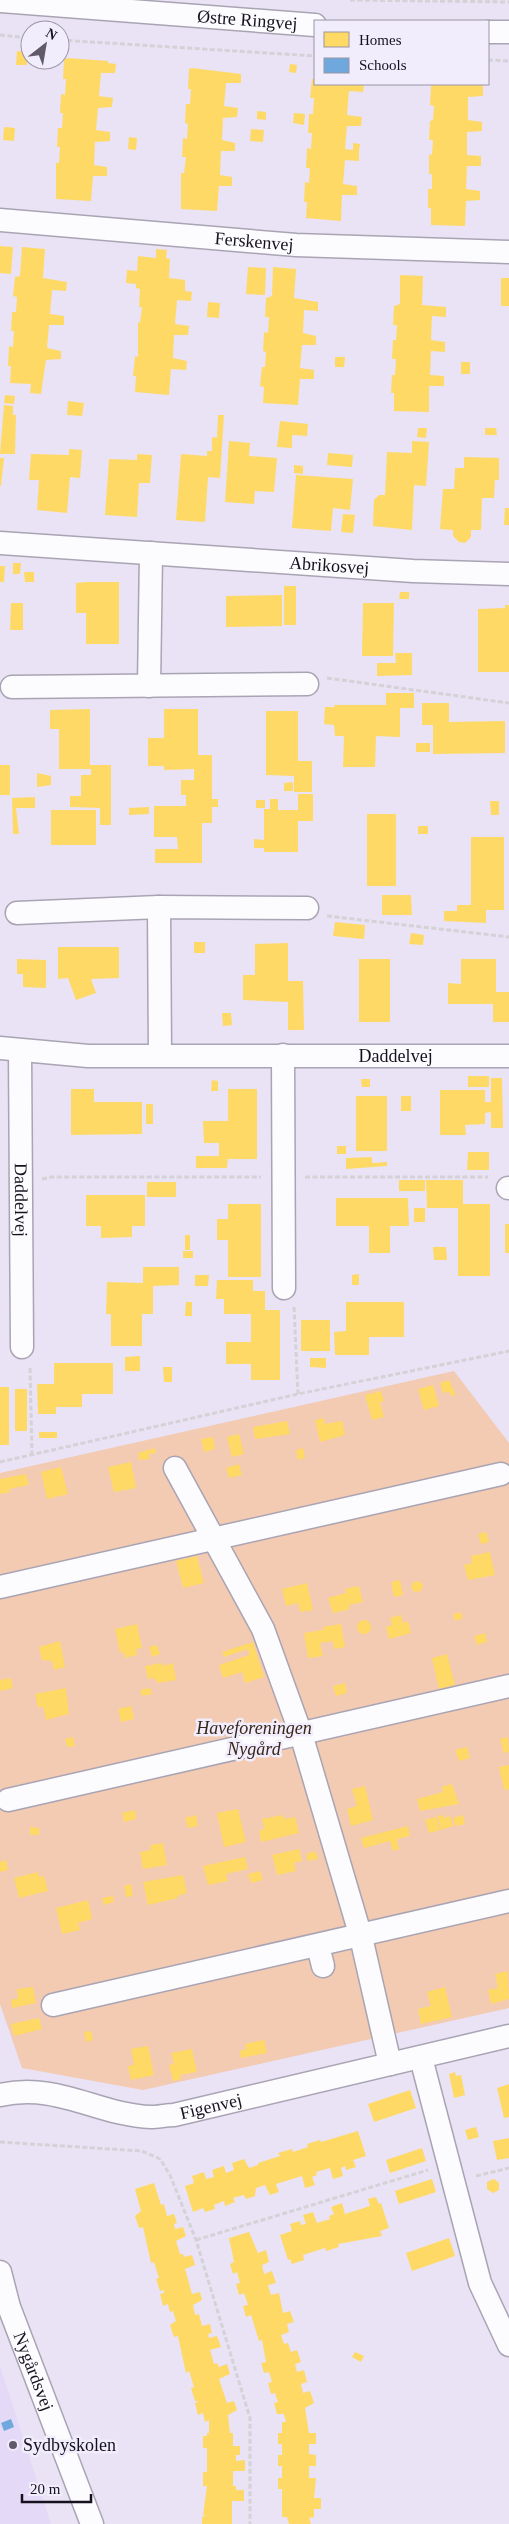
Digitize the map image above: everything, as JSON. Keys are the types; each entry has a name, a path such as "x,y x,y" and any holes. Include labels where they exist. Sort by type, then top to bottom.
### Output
{"street":[{"name":"Østre Ringvej","path":"0,1 314,25"},
{"path":"489,32 509,32"},
{"name":"Ferskenvej","path":"0,220 296,245 509,252"},
{"name":"Abrikosvej","path":"0,543 412,571 509,574"},
{"path":"149,686 151,553"},
{"path":"12,687 307,684"},
{"path":"17,912 159,907 307,908"},
{"path":"159,907 160,1055"},
{"name":"Daddelvej","path":"22,1348 21,1184 10,1050 88,1056 509,1056"},
{"path":"283,1056 284,1288"},
{"path":"175,1468 216,1539 264,1629 301,1734 361,1937 390,2064"},
{"path":"0,1588 501,1474"},
{"path":"8,1800 509,1686"},
{"path":"52,2005 320,1956 361,1937 509,1901"},
{"name":"Figenvej","path":"0,2095 27,2093 56,2094 128,2113 151,2117 174,2115 509,2036"},
{"path":"421,2058 480,2282 509,2345"},
{"name":"Nygårdsvej","path":"0,2272 10,2306 92,2524"}],"path":[{"path":"350,0 509,2"},
{"path":"0,36 20,37"},
{"path":"70,41 314,56"},
{"path":"489,60 509,61"},
{"path":"307,684 311,676 509,703"},
{"path":"307,908 314,915 509,936"},
{"path":"21,1184 51,1177 503,1177 508,1188"},
{"path":"284,1288 294,1294 298,1394"},
{"path":"22,1348 30,1356 32,1455"},
{"path":"0,1462 298,1394 509,1351"},
{"path":"0,2142 142,2150 160,2159 170,2175 196,2240 250,2418 250,2524"},
{"path":"196,2240 450,2173 509,2168"}],"shaded area":[{"name":"Sydbyskolen","path":"0,2366 51,2524 0,2524"}],"green space":[{"name":"Haveforeningen Nygård","path":"454,1371 509,1443 509,2008 143,2090 22,2068 0,2004 0,1473"}],"building: Homes":[{"path":"17,51 20,51 20,65 16,65"},
{"path":"70,58 108,61 108,63 116,64 115,73 101,73 99,96 113,98 112,107 98,108 96,130 110,132 110,141 95,142 94,165 107,167 107,176 93,176 91,201 56,199 56,163 59,163 60,147 57,147 58,128 62,128 63,113 60,113 61,94 65,95 66,79 63,79 63,70 70,70"},
{"path":"290,64 297,65 296,73 289,72"},
{"path":"189,69 241,74 241,83 226,83 224,106 238,108 237,117 223,118 222,140 235,143 235,151 221,151 220,175 232,177 232,186 219,186 217,211 181,209 181,173 184,173 186,157 182,157 183,138 187,139 188,124 185,123 186,104 190,104 191,89 188,89"},
{"path":"312,79 314,79 314,85 364,85 363,92 349,91 347,115 362,117 361,126 347,126 345,149 353,150 353,143 360,144 359,161 345,160 343,184 357,186 357,195 342,195 341,221 306,218 307,202 304,202 305,182 309,183 310,168 306,168 307,148 311,149 312,133 308,133 309,114 313,114 314,98 310,98"},
{"path":"483,85 483,96 468,97 468,120 482,122 482,131 467,132 467,155 481,156 481,166 467,166 466,189 480,191 480,200 466,201 465,226 431,225 431,208 428,208 428,189 432,189 432,174 429,174 429,154 432,155 433,140 429,140 430,121 433,120 434,106 430,105 431,86"},
{"path":"257,111 266,112 266,120 257,119"},
{"path":"294,113 305,114 304,125 293,123"},
{"path":"4,127 15,128 14,141 3,140"},
{"path":"251,129 264,130 263,142 250,141"},
{"path":"129,137 137,138 136,150 128,149"},
{"path":"0,246 13,247 11,274 0,273"},
{"path":"22,247 45,249 43,278 67,282 66,291 52,290 50,314 64,316 64,325 49,325 47,348 61,351 61,359 46,360 41,394 30,393 31,384 10,383 11,366 8,366 9,346 13,347 14,331 11,331 12,312 16,312 17,297 13,296 15,277 20,276"},
{"path":"156,249 167,250 166,258 170,259 169,278 185,280 185,291 192,292 191,301 177,300 175,324 189,326 188,335 174,335 173,358 187,361 186,370 171,369 169,395 135,392 136,376 133,376 135,356 138,357 138,322 140,323 142,307 139,307 140,289 136,288 136,284 126,283 127,270 137,271 138,256 156,258"},
{"path":"248,267 266,268 265,295 246,294"},
{"path":"273,267 296,269 294,298 318,302 318,311 304,310 303,333 316,336 316,345 302,345 300,368 314,370 314,379 300,379 298,405 263,403 264,387 260,386 262,367 265,367 266,352 263,351 264,332 268,333 269,317 265,317 266,298 272,296"},
{"path":"400,275 423,276 422,305 446,307 446,317 432,316 431,340 445,342 445,352 431,351 430,375 444,376 444,386 429,386 429,412 394,411 394,393 391,393 392,375 395,375 396,359 392,359 393,340 396,340 397,325 393,325 394,306 400,304"},
{"path":"501,278 509,278 509,306 501,306"},
{"path":"208,302 220,303 219,318 207,317"},
{"path":"335,357 345,357 344,367 335,367"},
{"path":"461,362 470,362 470,374 461,374"},
{"path":"5,395 15,396 14,404 4,403"},
{"path":"68,401 84,403 82,416 67,415"},
{"path":"4,405 13,406 13,415 16,415 15,454 0,454"},
{"path":"218,415 224,415 220,478 208,477 205,522 176,520 181,454 207,456 207,451 212,451 212,437 217,438"},
{"path":"280,421 308,424 307,436 292,435 292,448 277,447"},
{"path":"418,428 427,428 426,438 417,437"},
{"path":"485,428 496,428 497,435 485,435"},
{"path":"229,441 250,443 249,456 277,458 274,492 255,491 254,504 225,502"},
{"path":"412,441 429,442 426,486 414,485 412,530 373,526 374,500 379,495 385,495 387,452 412,453"},
{"path":"69,449 82,450 80,478 70,477 67,513 37,510 39,480 29,480 31,454 69,455"},
{"path":"328,453 353,455 352,467 327,465"},
{"path":"137,454 152,455 150,483 139,483 137,517 105,515 109,459 137,460"},
{"path":"464,457 499,458 499,480 495,480 494,498 482,498 481,530 471,530 471,537 465,543 459,542 453,536 453,530 440,529 443,489 454,489 455,468 464,468"},
{"path":"0,458 4,458 1,486 0,486"},
{"path":"294,465 303,466 303,474 294,473"},
{"path":"296,475 353,479 350,510 333,508 331,531 292,528"},
{"path":"505,508 509,508 509,525 504,525"},
{"path":"343,514 355,515 353,533 341,532"},
{"path":"13,563 21,563 20,574 13,574"},
{"path":"0,566 5,566 4,582 0,582"},
{"path":"24,572 34,572 34,582 25,582"},
{"path":"119,582 119,644 86,644 86,613 76,613 76,583"},
{"path":"284,586 296,586 296,625 284,625"},
{"path":"400,592 409,592 409,599 399,599"},
{"path":"282,595 282,626 226,627 226,596"},
{"path":"11,603 23,603 23,630 10,630"},
{"path":"363,603 394,603 393,656 362,656"},
{"path":"505,605 509,605 509,672 478,672 478,609 505,608"},
{"path":"395,653 412,653 412,675 377,676 377,663 396,663"},
{"path":"386,693 414,693 414,708 400,708 400,737 376,736 375,767 343,767 344,736 335,736 334,725 324,724 325,707 335,707 334,705 386,705"},
{"path":"422,703 449,703 449,722 505,721 505,753 433,754 433,725 422,725"},
{"path":"90,709 90,765 111,765 111,825 100,825 100,808 70,807 70,796 81,796 81,775 91,775 91,769 59,769 59,729 50,729 50,710"},
{"path":"164,709 198,709 198,755 212,755 212,799 218,799 218,807 212,807 212,823 202,823 202,863 155,863 155,849 178,849 177,837 154,837 154,806 186,806 186,795 181,795 181,780 194,780 194,769 164,770 164,766 148,766 148,738 164,738"},
{"path":"266,711 298,711 298,761 312,761 312,792 294,792 294,776 266,775"},
{"path":"416,743 430,743 430,752 416,752"},
{"path":"0,765 10,765 10,795 0,795"},
{"path":"37,773 51,776 51,785 37,787"},
{"path":"293,782 293,791 284,791 284,783"},
{"path":"298,794 313,794 313,821 298,821"},
{"path":"35,797 35,808 16,808 19,834 13,834 12,798"},
{"path":"270,799 278,799 278,810 298,810 298,852 264,852 264,848 254,848 254,839 264,840 264,809 270,809"},
{"path":"256,800 265,800 265,808 256,808"},
{"path":"490,801 499,801 499,815 491,815"},
{"path":"149,807 149,814 129,815 129,808"},
{"path":"51,810 96,810 96,845 51,845"},
{"path":"367,814 396,814 396,886 367,886"},
{"path":"418,826 428,826 428,834 418,834"},
{"path":"471,837 504,837 504,910 486,910 486,923 444,921 444,911 457,911 457,905 471,905"},
{"path":"382,895 411,895 412,915 382,915"},
{"path":"335,922 365,925 364,939 333,936"},
{"path":"411,933 424,935 423,945 409,944"},
{"path":"194,942 205,942 205,953 194,953"},
{"path":"288,943 288,981 303,981 304,1030 288,1030 288,1002 243,1000 243,975 255,975 255,944"},
{"path":"58,947 119,947 119,978 91,979 96,993 76,1000 68,978 58,979"},
{"path":"17,959 46,960 46,988 23,987 23,974 17,974"},
{"path":"359,959 390,959 390,1022 359,1022"},
{"path":"461,959 496,959 496,992 509,992 509,1022 493,1022 493,1004 448,1004 448,983 461,984"},
{"path":"222,1013 231,1013 232,1025 223,1026"},
{"path":"468,1076 489,1076 489,1087 468,1087"},
{"path":"491,1078 502,1078 503,1128 491,1128 491,1112 485,1113 485,1124 465,1125 466,1135 440,1135 440,1090 485,1090 485,1102 491,1102"},
{"path":"361,1079 370,1079 370,1087 362,1087"},
{"path":"212,1080 218,1081 218,1091 211,1091"},
{"path":"71,1089 94,1089 94,1102 142,1102 142,1134 71,1135"},
{"path":"228,1089 257,1089 257,1159 228,1159 228,1156 227,1168 196,1168 196,1156 219,1156 219,1143 204,1143 203,1121 228,1121"},
{"path":"356,1096 387,1096 387,1151 356,1151"},
{"path":"401,1096 411,1096 411,1111 401,1111"},
{"path":"146,1104 153,1104 153,1124 146,1124"},
{"path":"337,1146 346,1146 346,1154 337,1154"},
{"path":"468,1152 489,1152 489,1170 467,1170"},
{"path":"372,1157 372,1163 387,1162 387,1166 346,1169 346,1158"},
{"path":"399,1180 425,1180 425,1191 399,1191"},
{"path":"426,1180 463,1180 463,1204 490,1204 490,1276 458,1276 458,1208 427,1208"},
{"path":"147,1182 176,1182 176,1197 147,1197"},
{"path":"86,1195 145,1195 145,1226 132,1226 132,1237 101,1238 101,1226 86,1226"},
{"path":"336,1198 408,1198 409,1226 390,1226 390,1253 369,1253 369,1226 336,1226"},
{"path":"228,1204 261,1204 261,1277 228,1277 228,1240 217,1240 217,1219 228,1219"},
{"path":"414,1208 425,1208 425,1222 414,1222"},
{"path":"505,1224 509,1224 509,1253 505,1253"},
{"path":"185,1235 190,1235 190,1250 185,1250"},
{"path":"433,1247 446,1247 447,1260 434,1260"},
{"path":"183,1251 193,1251 193,1258 183,1258"},
{"path":"143,1267 179,1267 179,1285 153,1286 153,1314 142,1314 142,1346 111,1346 111,1314 106,1314 107,1282 143,1283"},
{"path":"359,1274 359,1285 352,1285 352,1275"},
{"path":"195,1275 209,1275 208,1286 195,1286"},
{"path":"217,1280 253,1280 253,1291 265,1291 265,1310 280,1310 280,1380 251,1380 251,1364 226,1364 226,1342 251,1342 251,1314 224,1314 224,1299 216,1299"},
{"path":"186,1302 192,1302 192,1316 185,1316"},
{"path":"346,1302 404,1302 404,1337 369,1337 369,1355 335,1355 334,1332 346,1331"},
{"path":"301,1320 330,1320 330,1351 301,1351"},
{"path":"140,1356 140,1371 125,1371 125,1357"},
{"path":"310,1358 326,1358 326,1368 310,1367"},
{"path":"54,1363 113,1363 113,1394 82,1394 82,1407 56,1407 56,1414 38,1414 37,1384 54,1384"},
{"path":"163,1367 172,1367 172,1382 164,1382"},
{"path":"449,1380 456,1395 452,1396 449,1392 443,1393 440,1383"},
{"path":"433,1385 439,1406 424,1410 418,1389"},
{"path":"0,1387 9,1387 9,1445 0,1445"},
{"path":"15,1389 27,1389 27,1431 15,1431"},
{"path":"381,1391 384,1401 380,1402 384,1417 372,1420 365,1395"},
{"path":"324,1418 325,1424 342,1421 345,1435 320,1442 315,1420"},
{"path":"287,1421 290,1434 255,1439 253,1427"},
{"path":"39,1432 57,1432 57,1438 39,1438"},
{"path":"239,1434 244,1454 232,1457 227,1437"},
{"path":"213,1437 215,1449 204,1452 201,1439"},
{"path":"155,1448 156,1453 149,1454 150,1459 139,1460 138,1453"},
{"path":"303,1448 305,1458 298,1460 296,1450"},
{"path":"131,1462 136,1488 114,1492 108,1467"},
{"path":"239,1464 242,1475 229,1478 226,1468"},
{"path":"61,1467 68,1494 47,1499 41,1472"},
{"path":"26,1474 29,1485 9,1489 10,1492 0,1494 0,1479"},
{"path":"486,1532 489,1542 481,1544 478,1534"},
{"path":"490,1552 495,1575 468,1580 464,1565 472,1563 471,1556"},
{"path":"197,1556 204,1583 183,1588 176,1561"},
{"path":"400,1580 403,1595 394,1597 391,1582"},
{"path":"419,1581 423,1585 421,1591 415,1592 411,1588 413,1582"},
{"path":"307,1583 313,1610 300,1612 298,1603 286,1606 282,1589"},
{"path":"359,1586 363,1602 349,1605 350,1609 333,1613 328,1598 346,1593 345,1589"},
{"path":"461,1612 463,1618 455,1621 453,1614"},
{"path":"401,1615 403,1623 408,1621 411,1633 389,1639 386,1627 392,1625 390,1618"},
{"path":"364,1620 369,1622 371,1627 369,1632 364,1634 359,1632 357,1627 359,1622"},
{"path":"137,1624 142,1648 136,1649 137,1655 125,1658 124,1652 120,1653 115,1629"},
{"path":"341,1624 345,1647 334,1649 333,1641 320,1643 323,1656 308,1658 304,1633 323,1630 323,1627"},
{"path":"485,1633 487,1642 477,1645 474,1636"},
{"path":"60,1641 65,1667 54,1670 52,1661 42,1660 39,1647"},
{"path":"253,1642 264,1677 245,1683 242,1672 223,1678 219,1665 249,1655 248,1649 224,1657 222,1652"},
{"path":"157,1645 160,1654 152,1657 149,1647"},
{"path":"447,1654 455,1685 439,1689 432,1658"},
{"path":"162,1663 163,1666 173,1663 176,1680 158,1683 154,1678 148,1679 145,1666"},
{"path":"11,1678 13,1688 0,1691 0,1680"},
{"path":"345,1683 347,1693 336,1696 333,1686"},
{"path":"66,1688 69,1714 46,1720 43,1706 38,1708 35,1694"},
{"path":"150,1688 152,1694 142,1696 140,1690"},
{"path":"131,1706 134,1719 121,1722 118,1709"},
{"path":"73,1737 75,1746 67,1747 65,1739"},
{"path":"508,1737 509,1752 504,1753 500,1739"},
{"path":"467,1747 470,1758 459,1761 455,1750"},
{"path":"509,1765 509,1789 504,1790 499,1767"},
{"path":"452,1784 459,1804 420,1811 417,1799 443,1792 441,1787"},
{"path":"365,1786 373,1820 351,1826 347,1809 357,1806 352,1789"},
{"path":"238,1809 246,1842 224,1847 217,1813"},
{"path":"135,1810 136,1819 124,1822 122,1813"},
{"path":"196,1815 198,1826 188,1828 185,1818"},
{"path":"283,1815 284,1819 295,1817 299,1833 261,1842 259,1831 264,1829 262,1819"},
{"path":"443,1815 444,1818 450,1816 453,1826 441,1830 437,1816"},
{"path":"463,1815 465,1824 455,1826 453,1818"},
{"path":"436,1817 440,1830 429,1833 425,1820"},
{"path":"408,1826 410,1836 397,1839 399,1849 393,1851 390,1841 364,1848 361,1838"},
{"path":"30,1827 39,1828 39,1835 30,1835"},
{"path":"163,1843 167,1865 143,1869 140,1852 151,1850 150,1845"},
{"path":"299,1849 302,1861 294,1863 296,1871 277,1875 272,1855"},
{"path":"315,1851 318,1859 308,1861 306,1854"},
{"path":"245,1857 248,1869 226,1874 228,1881 208,1885 203,1866"},
{"path":"6,1860 8,1870 0,1872 0,1862"},
{"path":"260,1871 263,1880 251,1883 248,1874"},
{"path":"38,1872 39,1877 44,1876 48,1891 19,1898 14,1878"},
{"path":"183,1875 187,1893 177,1896 178,1898 148,1905 143,1882"},
{"path":"131,1884 133,1896 126,1897 124,1886"},
{"path":"113,1896 114,1902 104,1905 102,1898"},
{"path":"88,1900 92,1919 78,1923 80,1930 62,1934 56,1908"},
{"path":"508,1971 509,1999 491,2004 488,1990 498,1988 495,1974"},
{"path":"33,1987 36,2003 12,2008 11,2000 18,1998 17,1989"},
{"path":"445,1987 452,2017 421,2024 418,2009 431,2006 427,1992"},
{"path":"39,2018 42,2029 14,2036 11,2024"},
{"path":"91,2031 93,2040 86,2042 84,2032"},
{"path":"264,2040 267,2053 241,2058 240,2051 246,2049 245,2044"},
{"path":"148,2046 154,2075 131,2080 128,2066 134,2065 131,2049"},
{"path":"192,2049 197,2072 180,2075 181,2079 173,2081 169,2065 174,2064 171,2053"},
{"path":"455,2072 456,2076 461,2075 465,2095 454,2098 449,2074"},
{"path":"509,2084 509,2117 504,2118 497,2088"},
{"path":"410,2090 416,2108 374,2122 368,2104"},
{"path":"476,2127 479,2137 468,2140 465,2130"},
{"path":"358,2131 366,2156 353,2160 356,2167 346,2170 345,2166 341,2168 343,2176 333,2179 330,2168 316,2172 317,2175 312,2177 315,2185 305,2188 302,2176 276,2184 279,2192 270,2195 265,2185 256,2188 255,2196 246,2199 244,2195 233,2198 235,2202 225,2206 224,2201 214,2205 215,2209 205,2212 203,2208 193,2212 185,2186 194,2183 192,2176 204,2172 206,2179 214,2177 212,2170 224,2166 226,2173 234,2170 232,2163 244,2159 249,2168 280,2156 278,2153 292,2149 293,2152 308,2147 307,2144 320,2140 321,2142"},
{"path":"509,2138 509,2158 497,2160 493,2141"},
{"path":"422,2148 426,2161 390,2173 386,2160"},
{"path":"432,2179 436,2192 399,2204 395,2191"},
{"path":"494,2179 499,2183 499,2190 493,2193 487,2189 487,2182"},
{"path":"154,2183 161,2205 164,2204 167,2216 174,2214 177,2223 174,2224 175,2229 183,2227 186,2236 176,2241 180,2254 183,2254 184,2257 192,2255 195,2265 185,2269 192,2294 200,2292 202,2300 193,2305 195,2315 199,2314 202,2326 210,2324 212,2333 208,2334 209,2338 217,2336 221,2347 210,2350 214,2364 217,2363 219,2367 227,2364 230,2374 219,2379 227,2403 234,2401 237,2410 228,2415 230,2433 233,2433 233,2446 240,2446 240,2455 236,2455 236,2461 245,2460 245,2471 233,2471 233,2486 236,2486 236,2490 244,2490 244,2501 232,2501 232,2524 202,2524 202,2517 206,2515 203,2515 207,2486 203,2486 203,2472 207,2472 207,2448 203,2448 203,2436 207,2436 207,2433 209,2433 209,2420 205,2422 203,2413 198,2415 195,2403 199,2401 195,2401 191,2388 194,2387 189,2371 186,2373 178,2336 174,2337 170,2325 176,2321 173,2311 170,2312 168,2304 163,2306 160,2294 164,2293 164,2290 160,2291 156,2279 159,2278 154,2262 151,2263 143,2227 139,2228 135,2216 141,2211 135,2189"},
{"path":"376,2197 379,2204 381,2203 389,2228 380,2231 382,2236 338,2244 339,2247 326,2251 325,2248 303,2255 304,2260 292,2264 290,2259 288,2260 280,2235 292,2231 290,2224 300,2221 301,2225 306,2224 303,2215 313,2212 317,2223 330,2219 329,2216 334,2214 331,2207 342,2203 345,2214 370,2206 368,2199"},
{"path":"249,2232 258,2253 266,2250 269,2262 262,2265 264,2274 272,2271 276,2283 268,2285 271,2295 279,2293 283,2313 290,2311 294,2322 287,2324 289,2332 281,2335 284,2344 288,2343 291,2352 297,2350 301,2362 295,2364 297,2372 304,2370 307,2382 301,2384 303,2393 310,2391 314,2403 305,2408 309,2433 316,2433 316,2444 309,2444 309,2454 316,2455 316,2466 309,2466 309,2478 316,2478 314,2498 321,2498 321,2509 314,2509 314,2517 309,2518 311,2524 289,2524 287,2517 282,2517 282,2489 278,2489 278,2478 282,2478 282,2466 278,2466 278,2455 282,2455 282,2444 278,2444 278,2433 282,2433 282,2422 286,2422 284,2414 277,2414 274,2403 278,2402 275,2393 271,2394 268,2383 272,2382 269,2372 264,2373 261,2363 266,2362 262,2340 259,2341 251,2315 246,2317 243,2306 248,2305 244,2293 239,2295 236,2284 240,2283 237,2272 233,2274 230,2264 234,2262 229,2238"},
{"path":"449,2238 455,2256 412,2271 406,2253"},
{"path":"355,2352 364,2356 361,2362 352,2357"}],"building: Schools":[{"path":"11,2419 14,2427 4,2431 1,2423"}],"place":[{"name":"Sydbyskolen","path":"13,2445"}]}
